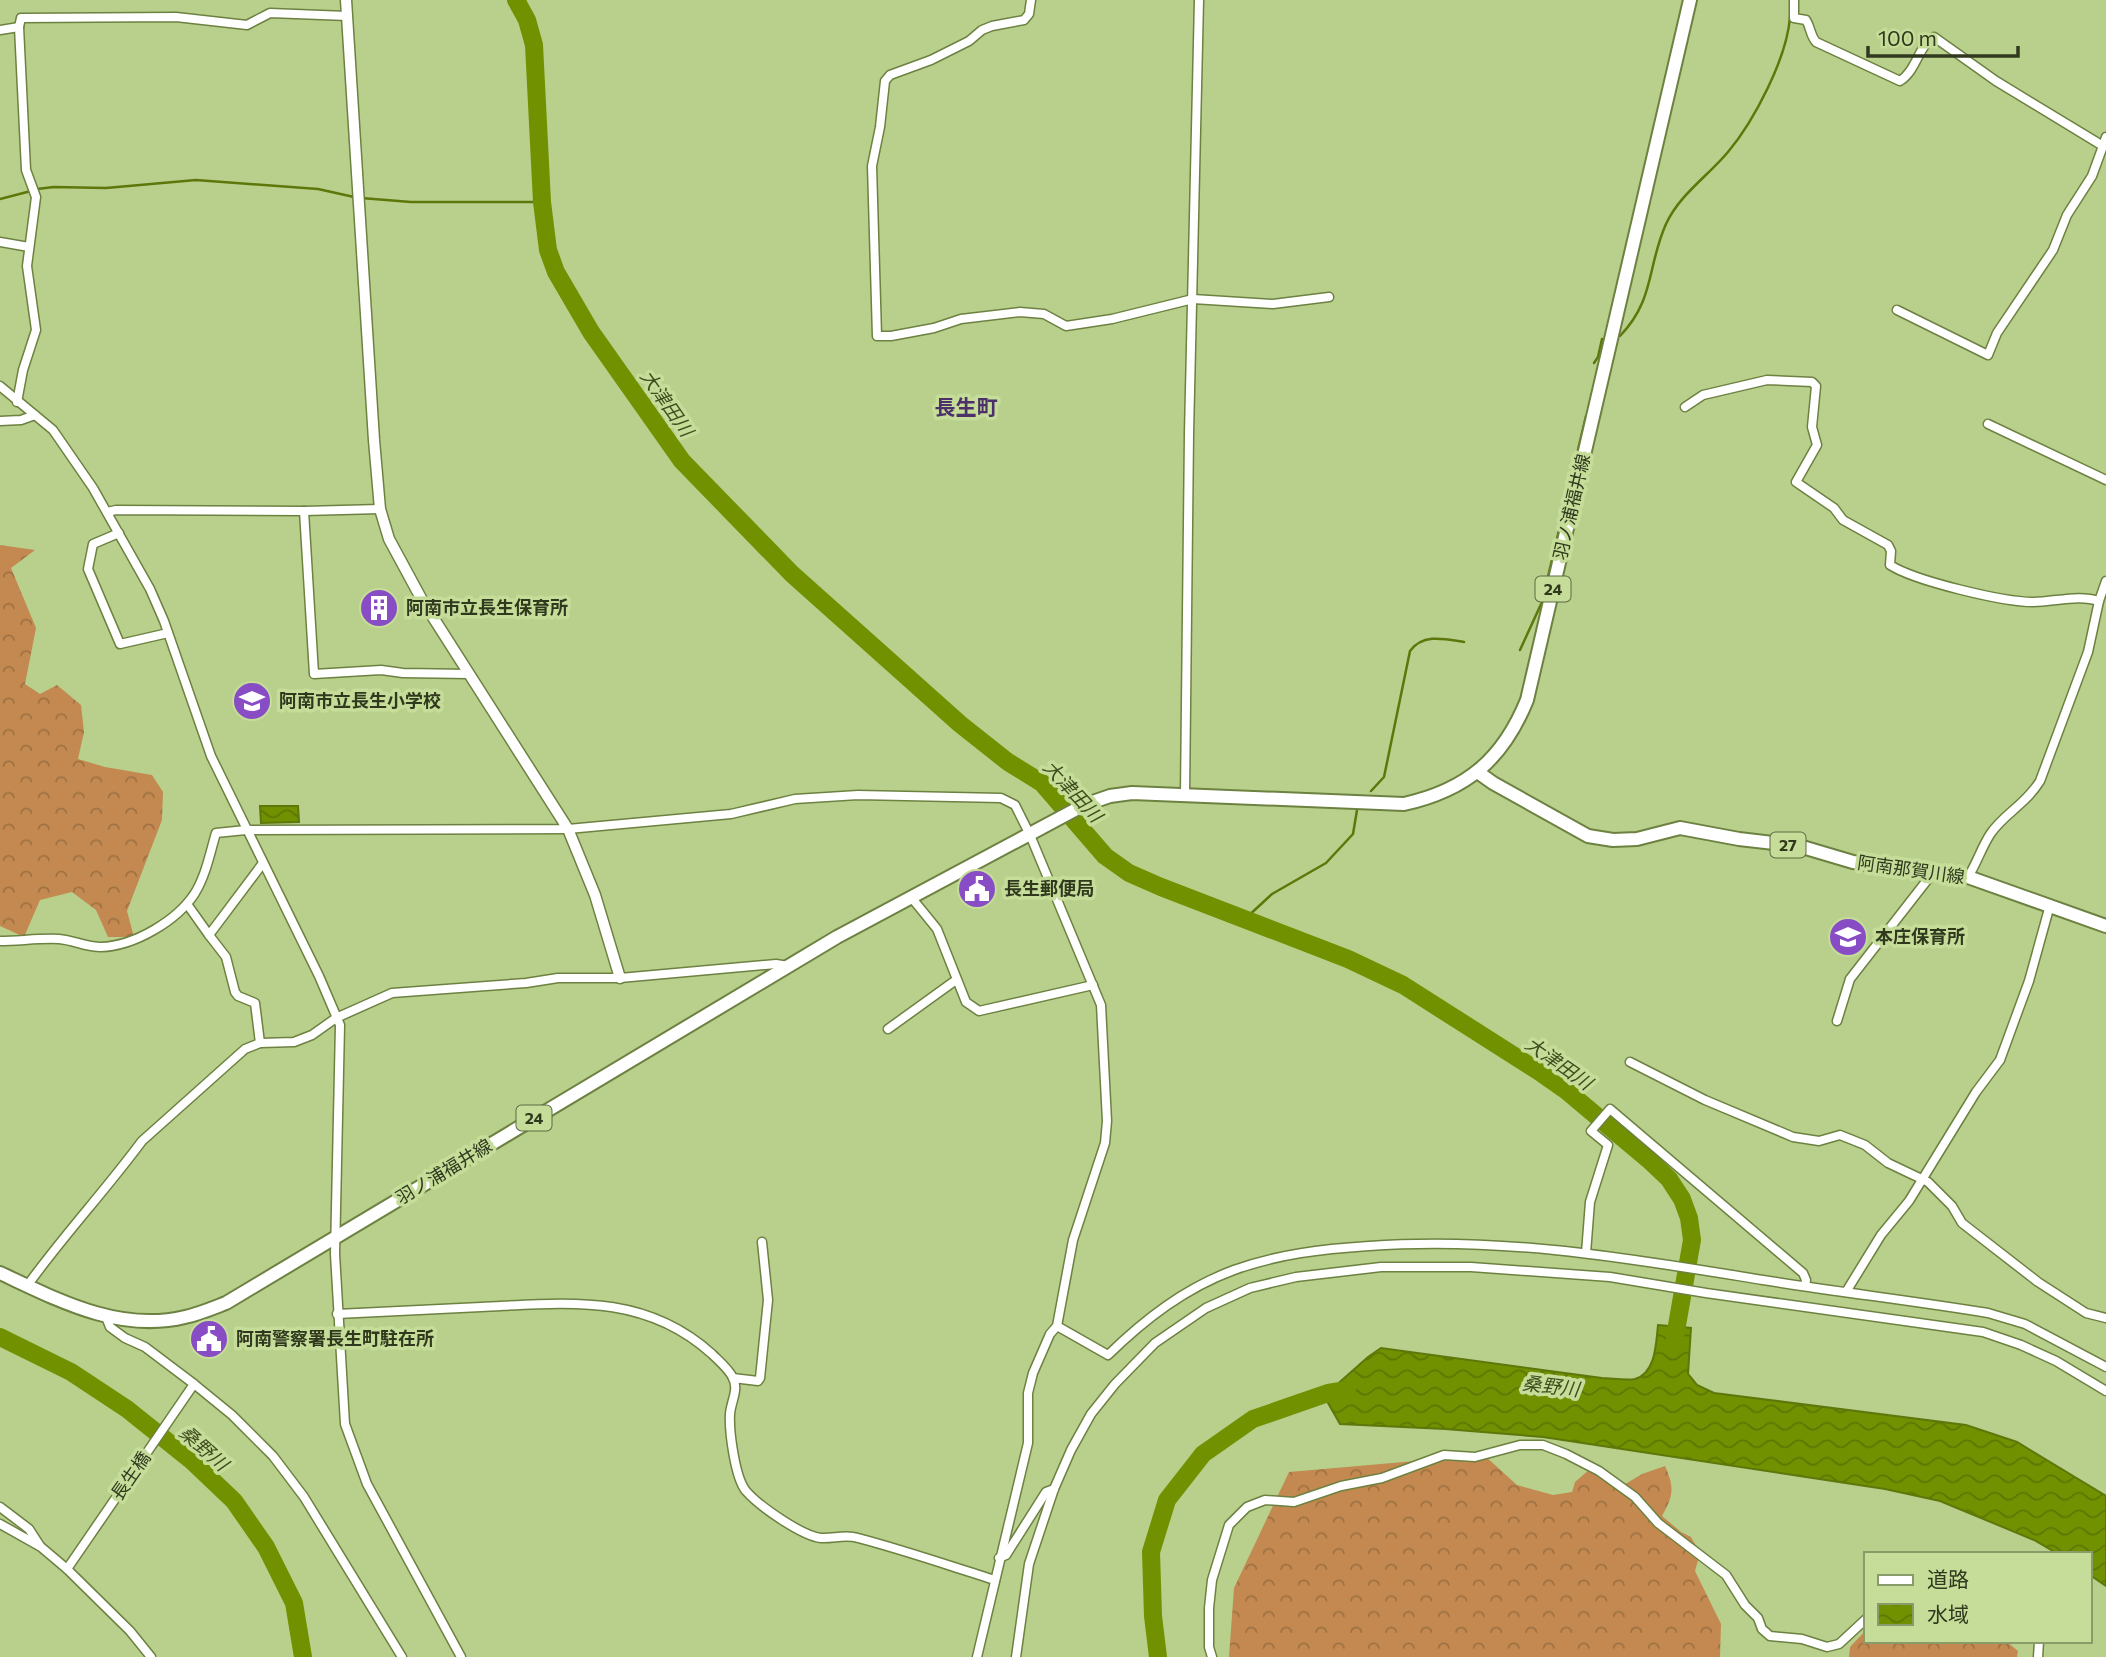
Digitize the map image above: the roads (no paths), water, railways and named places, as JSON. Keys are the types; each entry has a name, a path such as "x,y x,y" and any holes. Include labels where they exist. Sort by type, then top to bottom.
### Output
{"main road":[{"name":"羽ノ浦福井線","path":"0,1273 106,1317 133,1321 184,1317 226,1303 788,966 1084,805 1111,796 1132,793 1404,804 1433,797 1479,773 1517,725 1527,699 1690,0"},
{"name":"阿南那賀川線","path":"1479,773 1588,836 1613,841 1637,839 1671,829 1687,829 1799,846 1853,862 1968,877 2106,926"}],"street":[{"path":"346,0 380,509 389,538 422,600 568,829 595,895 620,978"},
{"path":"1031,0 1029,14 1024,20 982,30 969,41 931,60 890,75 885,81 872,166 877,336 934,328 961,319 1020,312 1044,314 1066,327 1193,299 1273,304 1329,297"},
{"path":"1185,794 1188,433 1199,0"},
{"path":"1794,0 1794,18 1805,20 1816,42 1830,49 1900,80 1911,72 1927,41 1934,37 2006,88 2103,146"},
{"path":"17,402 23,370 36,330 29,286 34,190 26,170 19,27 21,18 176,17 247,25 270,13 347,16"},
{"path":"0,30 19,27"},
{"path":"1897,310 1989,355 1997,332 2053,250 2067,215 2092,176 2106,137"},
{"path":"0,242 29,247"},
{"path":"1685,407 1703,395 1767,380 1812,382 1816,386 1812,427 1817,445 1796,482 1834,508 1843,520 1888,545 1891,565 1950,587 1981,594 2032,602 2080,598 2099,601"},
{"path":"0,386 53,430 93,488 150,589 211,756 319,976 340,1025 335,1254 345,1424 367,1484 461,1657"},
{"path":"0,421 21,420 35,415"},
{"path":"1988,424 2106,480"},
{"path":"107,512 304,512 380,509"},
{"path":"304,512 314,674 381,670 469,674"},
{"path":"119,533 93,544 88,569 120,644 168,633"},
{"path":"1968,877 1991,833 2031,796 2040,781 2088,652 2099,601 2105,587"},
{"path":"0,941 62,939 89,946 119,945 138,940 187,904 202,878 216,833 246,830 568,829 731,814 795,799 858,795 1001,798 1015,805 1101,1005 1107,1121 1105,1143 1073,1240 1057,1326 1050,1334 1033,1373 1028,1393 1028,1443 977,1657"},
{"path":"209,935 262,863"},
{"path":"1837,1020 1850,979 1928,878 1928,871"},
{"path":"911,897 937,929 966,1002 979,1011 1093,985"},
{"path":"187,904 226,957 234,992 255,1003 260,1042"},
{"path":"1846,1292 1881,1236 1909,1201 2004,1052 2029,981 2050,905"},
{"path":"27,1286 54,1248 142,1142 239,1054 260,1042 294,1042 312,1035 336,1018 392,993 558,978 620,978 776,964 788,966"},
{"path":"888,1029 956,980"},
{"path":"1630,1062 1705,1100 1793,1137 1819,1141 1840,1135 1865,1145 1888,1163 1922,1179 1952,1206 1962,1223 2038,1282 2086,1313 2106,1318"},
{"path":"1587,1254 1588,1212 1604,1150 1608,1145 1591,1131 1610,1109 1803,1273 1805,1286"},
{"path":"733,1378 758,1381 762,1370 768,1300 762,1242"},
{"path":"1057,1326 1108,1355 1158,1310 1195,1287 1233,1270 1306,1252 1409,1243 1466,1243 1587,1254 1988,1313 2025,1324 2106,1367"},
{"path":"1016,1657 1029,1564 1054,1489 1091,1414 1115,1384 1155,1343 1206,1308 1250,1288 1296,1277 1381,1267 1471,1267 1610,1277 1983,1332 2056,1361 2106,1391"},
{"path":"337,1314 580,1302 609,1306 679,1329 695,1339 733,1378 736,1390 730,1412 730,1425 739,1481 755,1499 799,1530 813,1536 854,1536 995,1580"},
{"path":"106,1317 110,1327 125,1338 145,1347 192,1387 232,1415 273,1456 304,1497 402,1657"},
{"name":"長生橋","path":"66,1569 192,1387"},
{"path":"1212,1657 1209,1647 1212,1580 1229,1525 1247,1507 1265,1500 1294,1502 1341,1486 1382,1478 1444,1455 1475,1457 1520,1445 1543,1445 1566,1454 1599,1471 1635,1497 1658,1523 1726,1576 1745,1605 1758,1618 1762,1629 1770,1636 1802,1639 1827,1647 1839,1644 1864,1621"},
{"path":"999,1558 1006,1555 1046,1492 1054,1489"},
{"path":"0,1507 29,1529 41,1547"},
{"path":"0,1524 41,1547 66,1569 130,1631 151,1657"}],"water":[{"path":"260,806 298,806 299,822 261,823"},
{"path":"1658,1325 1691,1328 1688,1374 1697,1385 1714,1393 1966,1425 2017,1442 2106,1496 2106,1586 2092,1576 2092,1552 2055,1552 2034,1540 1940,1501 1885,1489 1543,1437 1340,1424 1324,1396 1381,1348 1623,1380 1635,1379 1647,1371 1655,1348"}],"waterway":[{"name":"大津田川","path":"516,0 527,20 534,45 542,202 548,250 556,272 591,332 682,461 792,574 960,724 1008,762 1042,783 1105,856 1129,873 1161,887 1348,959 1403,985 1568,1092 1649,1160 1669,1179 1682,1199 1689,1218 1692,1240 1673,1348"},
{"path":"1620,336 1631,323 1645,296 1660,239 1672,213 1686,194 1738,139 1768,88 1783,51 1790,17"},
{"path":"37,189 106,188 196,180 318,189 354,197"},
{"path":"0,199 31,191"},
{"path":"361,198 411,202 542,202"},
{"path":"1594,363 1602,339"},
{"path":"1520,650 1542,602 1586,416"},
{"path":"1371,791 1384,777 1410,651 1415,645 1428,639 1464,642"},
{"path":"1245,919 1272,894 1326,863 1353,834 1357,810"},
{"name":"桑野川","path":"0,1337 71,1372 127,1409 192,1461 234,1501 266,1547 294,1603 303,1657"},
{"name":"桑野川","path":"1158,1657 1153,1616 1151,1552 1167,1500 1203,1454 1253,1419 1328,1393 1347,1390"}],"place":[{"name":"阿南市立長生保育所","path":"379,608"},
{"name":"阿南市立長生小学校","path":"252,701"},
{"name":"長生郵便局","path":"977,889"},
{"name":"本庄保育所","path":"1848,937"},
{"name":"阿南警察署長生町駐在所","path":"209,1339"}],"district":[{"name":"長生町","path":"966,408"}]}
